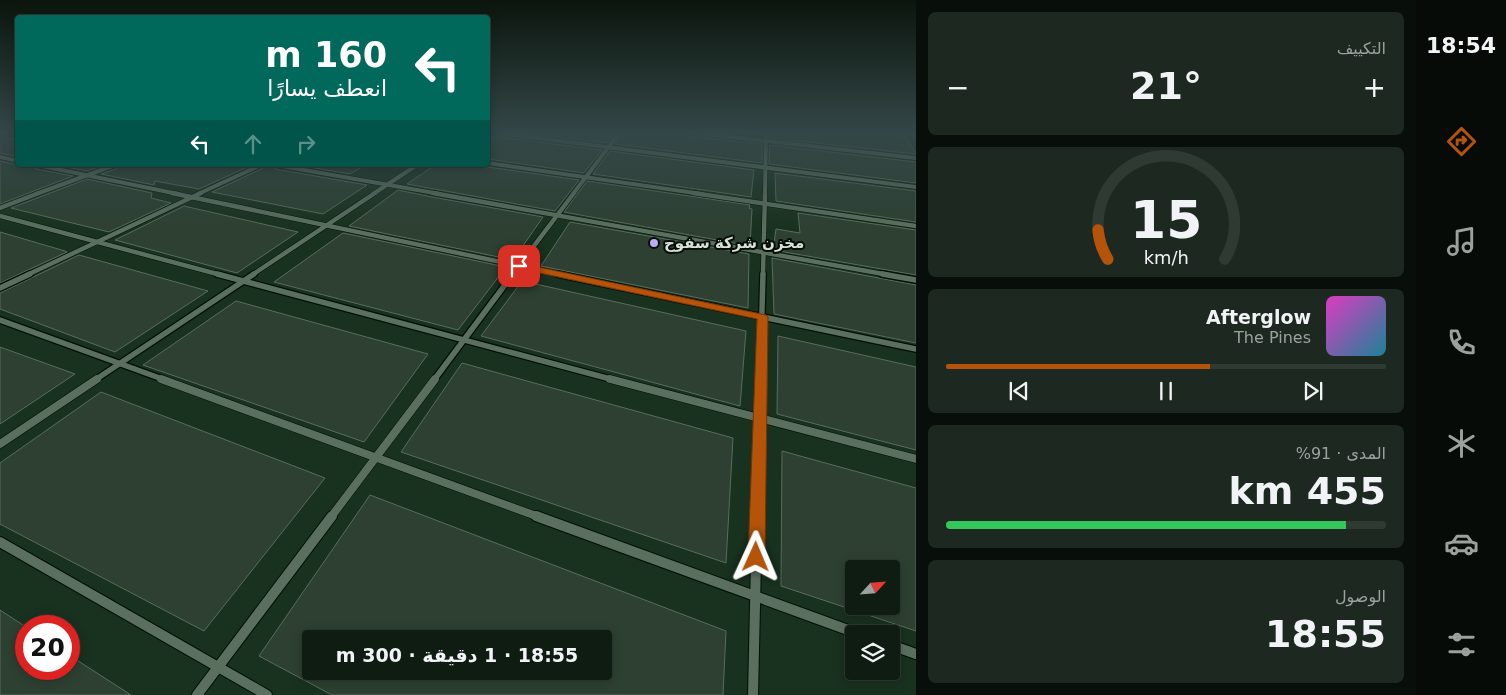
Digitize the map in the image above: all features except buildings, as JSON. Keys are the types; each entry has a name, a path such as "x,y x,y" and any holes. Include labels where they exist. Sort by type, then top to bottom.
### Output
{"lane":[{"path":"498,164 916,226"},
{"path":"197,695 377,458 596,164"},
{"path":"737,164 916,187"},
{"path":"753,695 765,164"},
{"path":"46,167 916,349"},
{"path":"0,208 110,167"},
{"path":"0,288 256,167"},
{"path":"287,167 916,280"},
{"path":"0,444 414,167"},
{"path":"0,216 916,459"},
{"path":"0,320 845,629"},
{"path":"0,542 267,695"},
{"path":"900,649 916,654"}],"shaded area":[{"path":"0,164 15,164 15,167 490,167 490,164 916,164 916,695 0,695"}],"place":[{"name":"مخزن شركة سفوح","path":"654,243"}],"route":[{"path":"519,266 763,317 756,557"}]}
